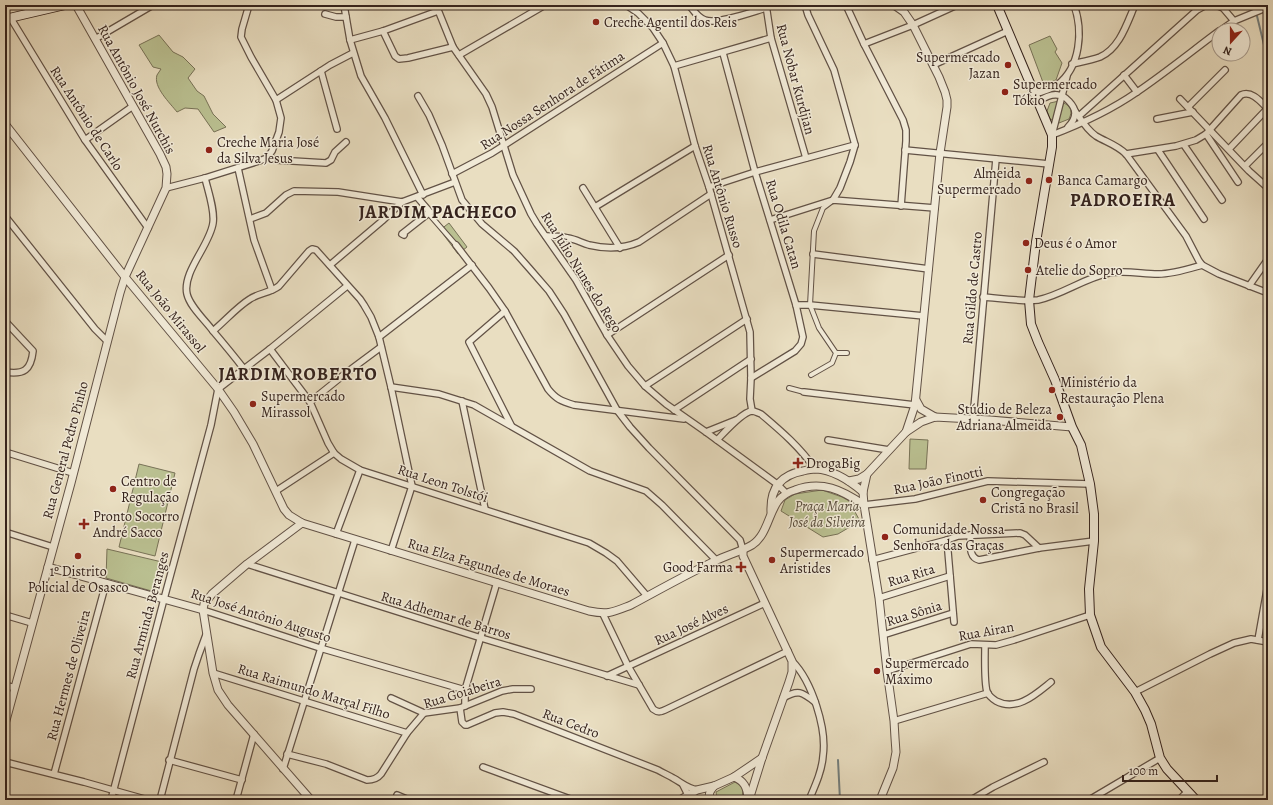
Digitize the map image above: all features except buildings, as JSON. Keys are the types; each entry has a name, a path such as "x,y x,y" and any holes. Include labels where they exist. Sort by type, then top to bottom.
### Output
{"main road":[{"path":"8,18 64,5"},
{"path":"997,5 1052,135 1052,147 1036,242 1029,300 1032,324 1080,445 1090,484 1094,514 1094,541 1087,589 1090,616 1101,647 1135,692 1145,710 1151,724 1160,758 1196,800"}],"street":[{"name":"Rua Antônio José Nurchis","path":"76,5 166,166 166,188"},
{"path":"143,11 146,5"},
{"path":"95,40 153,5"},
{"path":"250,5 242,29 241,37 276,100 281,118 281,125 272,151 267,158"},
{"path":"344,5 353,53 361,76 385,118 423,195"},
{"path":"459,55 545,5"},
{"name":"Rua Antônio Russo","path":"626,5 638,13 664,43 674,66 695,146 709,187 750,332 750,399 752,411"},
{"path":"689,5 701,18 706,21 713,22 766,6"},
{"path":"805,5 808,15 834,70 855,145 840,188 833,200 821,213 814,232 810,305 819,328 836,353"},
{"path":"846,5 903,120 906,130 901,206"},
{"path":"894,5 904,12 914,24 939,77 947,100 940,153 916,403 906,432"},
{"path":"864,44 957,5"},
{"path":"1036,98 1059,84 1068,72 1076,55 1080,35 1074,5"},
{"path":"1072,64 1101,56 1114,46 1121,36 1135,5"},
{"path":"1067,129 1077,114 1092,105 1197,10 1206,5"},
{"path":"1216,5 1223,8 1234,21 1268,7"},
{"name":"Rua Nobar Kurdjian","path":"766,6 771,38 806,158"},
{"path":"350,40 383,31 437,8"},
{"name":"Rua Júlio Nunes do Rego","path":"437,8 453,47 486,94 492,107 518,188 537,224 576,280 607,335 628,366 645,386 674,410 777,484 786,493"},
{"path":"325,14 336,17 346,17"},
{"name":"Rua Antônio de Carlo","path":"8,18 85,140 148,228"},
{"path":"383,31 395,56 399,59 453,47"},
{"path":"933,65 1008,31"},
{"path":"674,66 771,38"},
{"path":"1052,135 1097,115 1137,92 1211,38"},
{"name":"Rua Nossa Senhora de Fátima","path":"452,174 492,154 664,43"},
{"path":"276,100 321,71 353,53"},
{"name":"Rua Odila Catan","path":"723,53 755,172 796,305 802,338 801,344 794,351 751,378"},
{"path":"1188,107 1225,70"},
{"path":"321,71 337,129"},
{"path":"1052,135 1068,72"},
{"path":"1124,75 1137,92"},
{"path":"1126,154 1184,145 1196,140 1208,132 1241,95 1245,93 1252,95 1268,109 1229,149"},
{"path":"1036,98 1051,95 1062,95 1072,105 1082,122 1095,135 1126,154 1186,236 1202,265 1219,274 1268,293"},
{"path":"418,96 429,115 442,145 462,200 472,214 514,251 549,291 564,314 617,410 630,427 740,540 743,556 792,661 792,672 749,800"},
{"path":"1180,99 1193,112 1208,132 1238,182"},
{"path":"1092,105 1097,115"},
{"path":"85,140 133,106"},
{"path":"1157,118 1193,112"},
{"name":"Rua João Mirassol","path":"5,124 126,277 218,389 253,444 284,509 289,515 302,523"},
{"path":"1208,132 1229,149 1244,166 1268,188"},
{"path":"166,188 205,178 267,158 276,160 326,163 331,160 335,152 346,142"},
{"path":"709,187 755,172 855,145"},
{"path":"1184,145 1222,200"},
{"path":"595,207 695,146"},
{"path":"1244,166 1267,147"},
{"path":"905,150 1049,164"},
{"path":"1158,150 1204,219"},
{"name":"Rua Gildo de Castro","path":"973,420 996,159"},
{"path":"238,168 256,248 272,290"},
{"path":"205,178 213,212 213,224 204,247 188,277 186,290 188,298 193,306 244,369"},
{"path":"330,265 402,202 455,182"},
{"name":"Rua General Pedro Pinho","path":"5,724 120,293 166,188"},
{"path":"583,188 620,248"},
{"path":"250,218 266,213 286,195 294,191 338,192 402,202"},
{"path":"546,236 570,238 590,245 620,248 630,246 639,242 711,194"},
{"path":"417,197 430,212 429,214 472,265 504,311 554,397 563,402 574,405 687,419"},
{"path":"770,220 833,200 935,208"},
{"path":"404,235 402,234 429,214"},
{"path":"5,216 95,329 107,341"},
{"path":"213,331 248,300 279,286 311,249 316,250 364,305 371,317 379,337 412,486 391,551"},
{"path":"813,254 929,269"},
{"path":"607,335 729,255"},
{"path":"1248,286 1268,259"},
{"path":"379,337 472,265"},
{"path":"983,297 1029,300 1044,298 1110,273 1171,273 1202,265"},
{"path":"218,389 270,350 346,284"},
{"path":"796,305 924,316"},
{"path":"504,311 469,342 511,425"},
{"path":"645,386 747,319"},
{"path":"5,320 33,351 30,364 27,369 16,374 5,372"},
{"path":"310,402 381,347"},
{"name":"Rua Leon Tolstói","path":"270,350 310,402 328,443 334,453 345,462 360,470 485,509 589,544 617,561 647,596"},
{"path":"836,353 847,353"},
{"path":"811,375 832,363 836,353"},
{"path":"674,410 751,359"},
{"path":"391,387 439,394 474,405 590,471 646,491 662,505 716,560"},
{"path":"788,388 804,392 916,403 924,412 934,417 1072,427"},
{"name":"Rua Arminda Beranges","path":"111,800 211,425 218,389"},
{"path":"462,401 485,509"},
{"path":"717,440 740,418 752,411 761,414 784,434 804,454 815,469"},
{"path":"849,480 859,479 867,474 906,432 921,422 934,417"},
{"path":"706,432 740,418"},
{"path":"828,440 890,450"},
{"path":"5,452 73,473"},
{"path":"276,491 334,453"},
{"path":"771,513 770,501 777,484 787,475 797,472 815,469 832,473 849,480 863,492"},
{"path":"336,534 360,470"},
{"path":"867,474 863,492 864,505 879,598 882,635 894,721 896,752 893,768 880,800"},
{"name":"Rua João Finotti","path":"864,505 915,499 988,481 1090,484"},
{"path":"788,651 661,712 657,712 653,709 628,666 603,614 618,610 716,560 743,550 753,544 759,538 766,526 778,501 786,493 803,487 828,487 850,496 864,505"},
{"path":"302,523 247,564 212,594 204,604 203,610 213,673 218,690 228,705 311,800"},
{"name":"Rua Elza Fagundes de Moraes","path":"302,523 603,614"},
{"path":"5,532 53,546"},
{"path":"872,560 958,536 970,535 1020,533 1026,535 1039,548"},
{"path":"970,535 972,554 975,559 978,560 1039,548 1094,541"},
{"path":"283,768 337,593 355,540"},
{"path":"947,540 954,622"},
{"name":"Rua Adhemar de Barros","path":"247,564 481,638 639,685"},
{"name":"Rua José Antônio Augusto","path":"48,567 203,610 320,648 465,690"},
{"name":"Rua Rita","path":"879,598 950,576"},
{"path":"463,707 465,690 497,582"},
{"name":"Rua Hermes de Oliveira","path":"54,774 106,583"},
{"path":"1258,640 1268,584"},
{"name":"Rua José Alves","path":"607,676 765,603"},
{"name":"Rua Sônia","path":"882,635 953,613"},
{"path":"5,615 32,623"},
{"name":"Rua Airan","path":"887,671 971,644 996,645 1090,616"},
{"path":"160,800 169,760 199,654 206,635"},
{"path":"1135,692 1234,643 1244,640 1268,642"},
{"path":"986,645 985,665 988,693 994,700 1009,705 1017,704 1026,701 1052,682"},
{"path":"792,661 805,678 815,703 824,740 824,755 821,768 809,800"},
{"name":"Rua Raimundo Marçal Filho","path":"213,673 407,733"},
{"path":"5,685 15,688"},
{"name":"Rua Goiabeira","path":"287,754 326,764 360,778 372,780 377,778 407,733 424,713 463,707 502,692 517,689 531,689"},
{"path":"783,698 792,693 799,692 815,703"},
{"path":"894,721 988,693"},
{"path":"391,698 424,713"},
{"name":"Rua Cedro","path":"463,707 462,722 465,725 495,713 502,712 514,714 658,770 675,779 682,785 690,789 697,790"},
{"path":"236,800 254,734"},
{"path":"680,800 690,798 697,790 714,786 734,777 762,758"},
{"path":"1089,800 1160,758"},
{"path":"169,760 242,780"},
{"path":"5,762 148,800"},
{"path":"971,800 1044,762"},
{"path":"483,766 573,800"},
{"path":"734,777 744,783 749,800"},
{"name":"Rua Cedro","path":"682,785 690,798"},
{"path":"710,800 710,792 714,786"},
{"path":"1179,800 1188,791"},
{"path":"397,795 409,800"}],"green space":[{"path":"159,35 173,52 183,57 195,69 188,78 197,91 204,96 213,114 226,127 214,132 198,109 185,108 177,112 163,95 157,85 156,80 161,69 153,67 139,45"},
{"path":"1050,36 1057,49 1055,52 1062,63 1056,80 1044,85 1029,45"},
{"path":"1059,101 1070,107 1071,112 1069,119 1059,123 1050,119 1047,111 1050,103"},
{"path":"449,223 467,247 458,254 440,230"},
{"path":"910,439 928,440 926,469 909,469"},
{"path":"139,464 175,473 155,556 119,547"},
{"name":"Praça Maria José da Silveira","path":"822,490 849,501 860,521 838,534 823,537 781,511 785,500 795,494"},
{"path":"107,549 162,562 155,592 106,578"},
{"path":"735,782 740,784 743,788 742,800 717,799 716,792"}],"waterway":[{"path":"1257,16 1264,45"},
{"path":"1265,52 1268,63"},
{"path":"838,760 840,800"}],"place":[{"name":"Creche Agentil dos Reis","path":"596,22"},
{"name":"Supermercado Jazan","path":"1008,65"},
{"name":"Supermercado Tókio","path":"1005,92"},
{"name":"Creche Maria José da Silva Jesus","path":"209,150"},
{"name":"Banca Camargo","path":"1049,180"},
{"name":"Almeida Supermercado","path":"1029,181"},
{"name":"Deus é o Amor","path":"1026,243"},
{"name":"Atelie do Sopro","path":"1028,270"},
{"name":"Ministério da Restauração Plena","path":"1052,390"},
{"name":"Supermercado Mirassol","path":"253,404"},
{"name":"Stúdio de Beleza Adriana Almeida","path":"1060,417"},
{"name":"DrogaBig","path":"798,463"},
{"name":"Centro de Regulação","path":"113,489"},
{"name":"Congregação Cristã no Brasil","path":"983,500"},
{"name":"Pronto Socorro André Sacco","path":"84,524"},
{"name":"Comunidade Nossa Senhora das Graças","path":"885,537"},
{"name":"1º Distrito Policial de Osasco","path":"78,556"},
{"name":"Supermercado Aristides","path":"772,560"},
{"name":"Good Farma","path":"741,567"},
{"name":"Supermercado Máximo","path":"877,671"}],"district":[{"name":"PADROEIRA","path":"1123,200"},
{"name":"JARDIM PACHECO","path":"438,212"},
{"name":"JARDIM ROBERTO","path":"298,374"}]}
